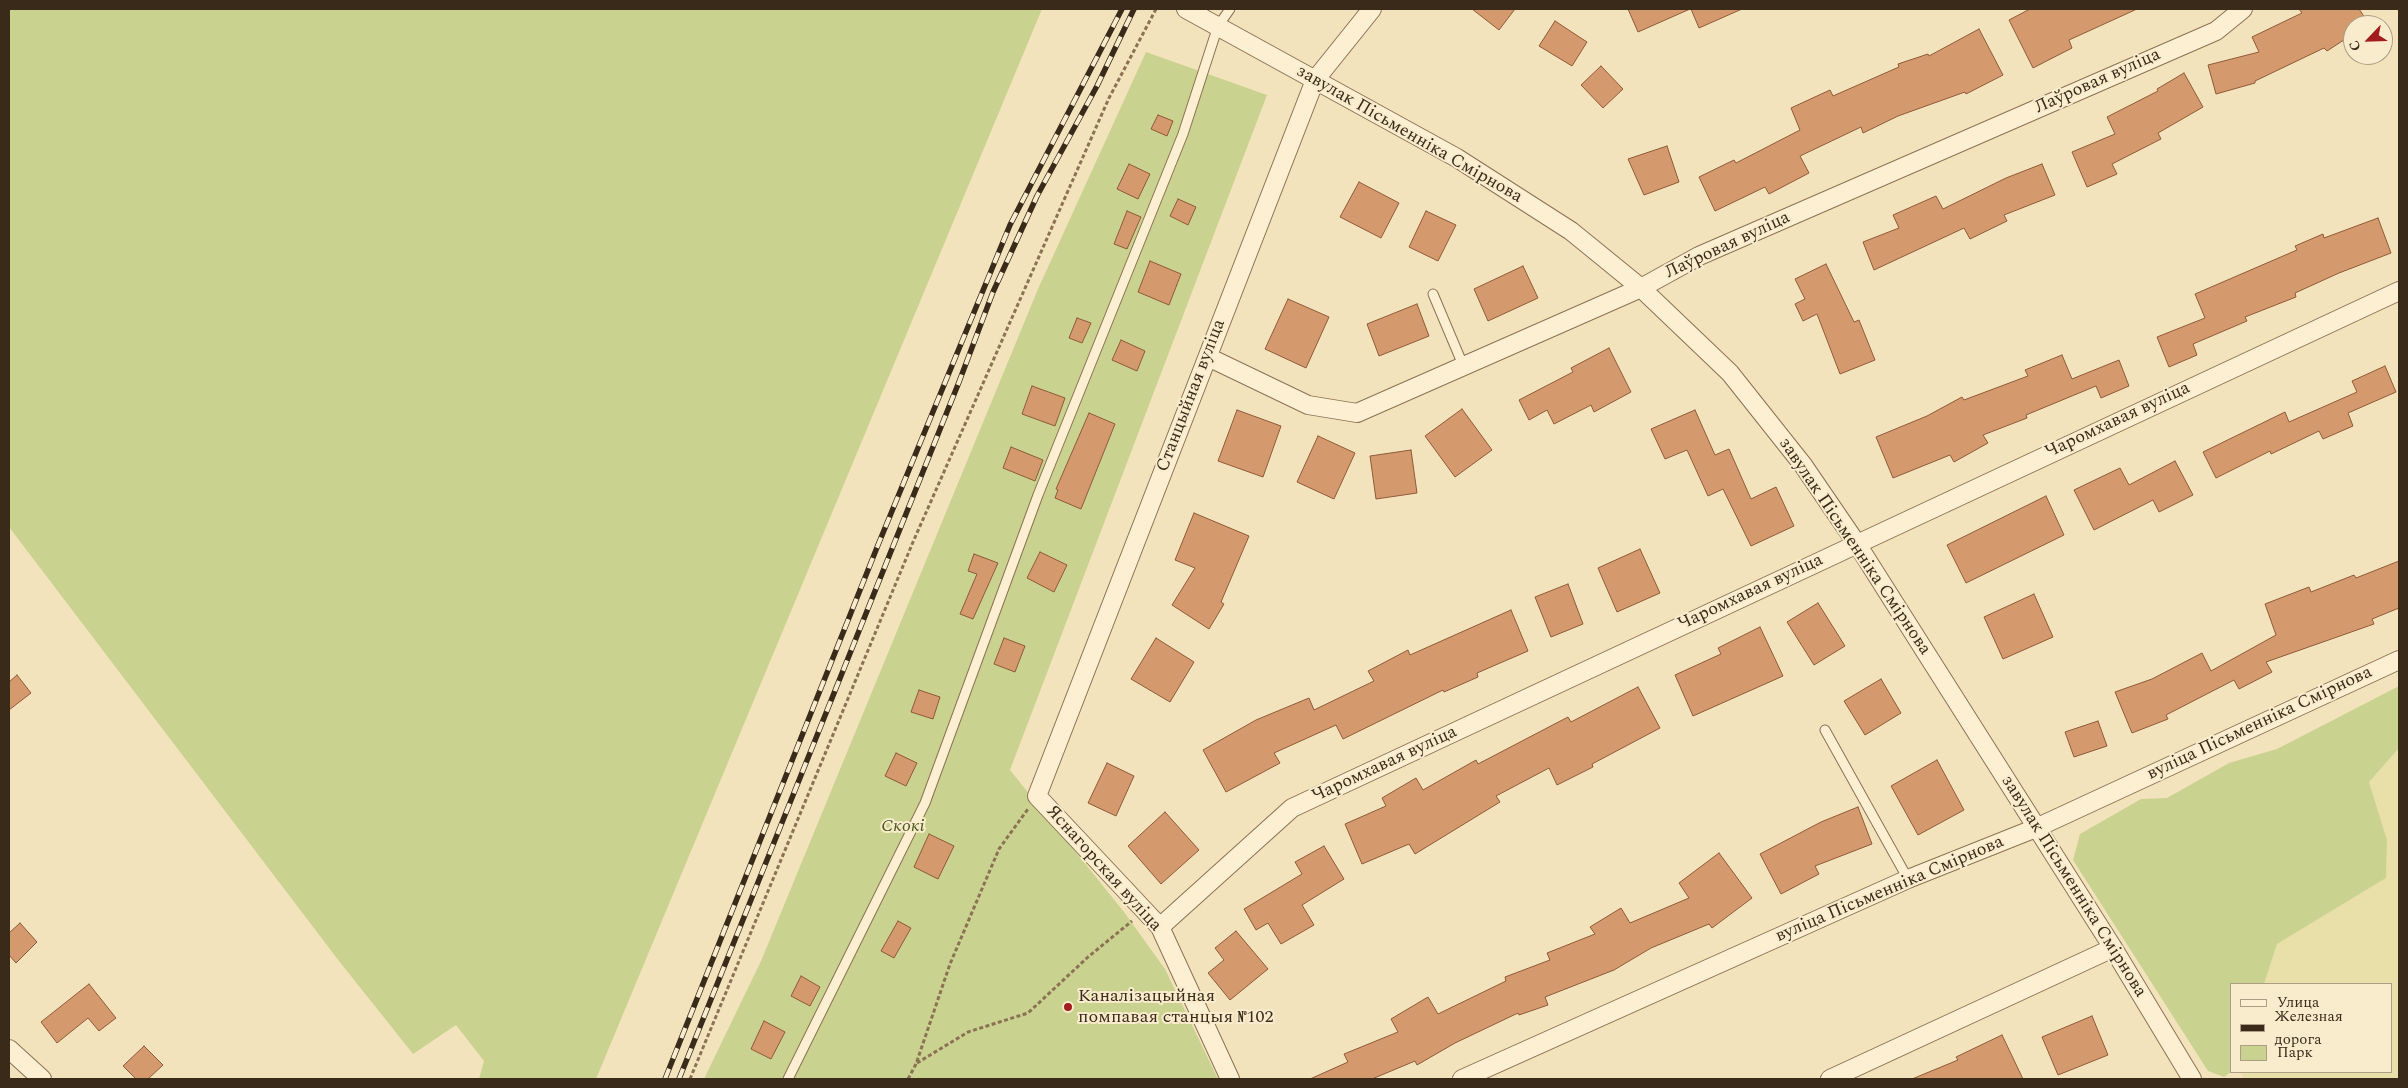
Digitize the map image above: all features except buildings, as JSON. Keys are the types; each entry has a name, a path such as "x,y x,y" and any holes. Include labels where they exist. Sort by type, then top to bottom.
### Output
{"street":[{"name":"завулак Пісьменніка Смірнова","path":"1186,9 1456,158 1571,231 1641,288 1730,373 1803,465 1856,544 2113,948 2192,1079"},
{"name":"Станцыйная вуліца","path":"1037,796 1315,80 1372,9"},
{"name":"Лаўровая вуліца","path":"1208,357 1308,405 1357,413 1641,288 1699,256 2216,31 2243,9"},
{"name":"Чаромхавая вуліца","path":"1160,927 1292,808 2399,291"},
{"name":"вуліца Пісьменніка Смірнова","path":"1462,1079 1908,879 2036,828 2399,660"},
{"name":"Яснагорская вуліца","path":"1037,796 1160,927 1230,1079"},
{"path":"1830,1079 2113,948"},
{"path":"9,1049 42,1079"}],"lane":[{"path":"788,1079 925,803 1038,495 1183,134 1218,26 1230,9"},
{"path":"1433,294 1463,365"},
{"path":"1825,730 1908,879"}],"path":[{"path":"690,1079 913,542 1109,98 1156,9"},
{"path":"908,1079 916,1064 950,964 999,849 1037,796"},
{"path":"916,1064 968,1032 1028,1013 1088,957 1145,911"}],"shaded area":[{"path":"2399,748 2399,1079 2244,1079 2241,1073 2393,1073 2393,983 2264,983 2277,944 2386,878 2387,840 2369,782"}],"green space":[{"path":"9,9 1042,9 596,1079 479,1079 484,1061 456,1025 413,1054 339,961 9,527"},
{"name":"Скокі","path":"1146,52 1267,95 1010,770 1124,912 1165,969 1218,1079 704,1079 761,961 1038,289"},
{"path":"2399,686 2399,748 2369,782 2387,840 2386,878 2277,944 2264,983 2230,983 2230,1072 2224,1077 2208,1071 2073,860 2080,834 2141,799 2167,798 2229,763 2277,749"}],"railway":[{"path":"665,1079 878,545 1010,225 1122,9"},
{"path":"679,1079 959,382 993,292 1037,196 1097,86 1134,9"}],"place":[{"name":"Каналізацыйная помпавая станцыя №102","path":"1068,1007"}]}
